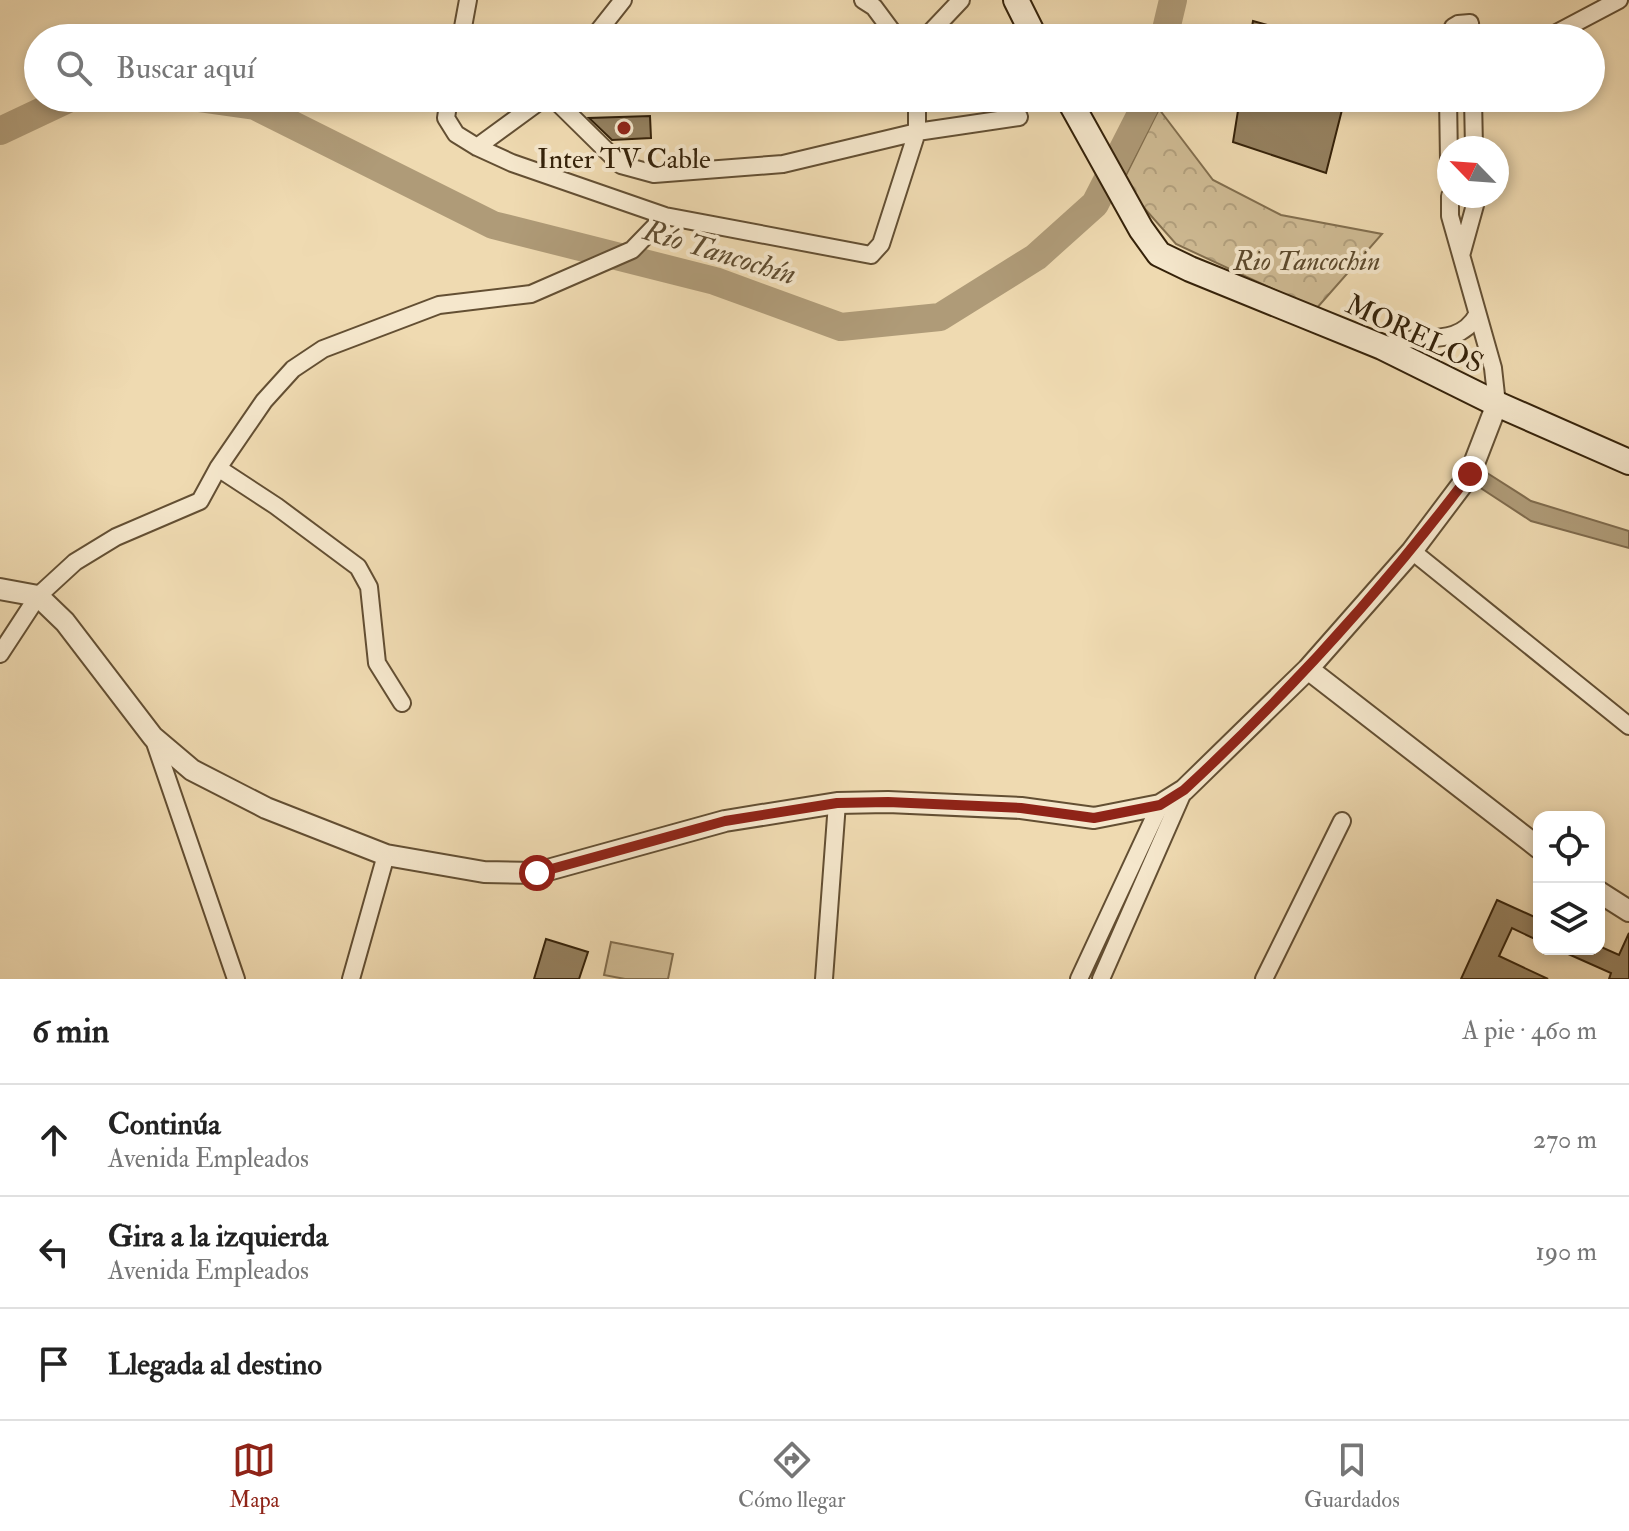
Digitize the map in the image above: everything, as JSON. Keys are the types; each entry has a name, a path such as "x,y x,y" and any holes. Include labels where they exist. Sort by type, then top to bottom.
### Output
{"main road":[{"path":"1016,0 1028,24"},
{"name":"MORELOS","path":"1076,112 1141,229 1159,254 1382,347 1497,404 1629,462"}],"street":[{"path":"464,24 468,0"},
{"path":"604,24 623,0"},
{"path":"863,0 874,7 887,24"},
{"path":"938,24 961,0"},
{"path":"1574,24 1619,0"},
{"path":"447,112 446,118 456,134 477,147 512,163 665,216 871,255 881,244 917,132 917,112"},
{"path":"477,147 525,112"},
{"path":"567,112 621,165 654,174 783,164 917,132 1019,117"},
{"path":"1448,112 1449,136"},
{"path":"1475,136 1476,112"},
{"path":"0,589 38,596 65,622 153,737 192,770 266,808 386,855 484,872 537,873 725,821 837,803 1021,808 1094,818 1160,805 1184,790 1308,669 1412,551 1470,474 1497,404 1493,368 1450,208"},
{"path":"1462,254 1474,208"},
{"path":"0,654 38,596 75,562 116,537 200,501 218,468 264,401 293,369 323,349 439,305 531,294 632,250 665,216"},
{"path":"1382,347 1403,340 1450,337 1466,329 1477,315"},
{"path":"218,468 276,506 358,567 369,587 377,663 402,703"},
{"path":"1412,551 1629,726"},
{"path":"1308,669 1533,843"},
{"path":"153,737 236,979"},
{"path":"1101,979 1184,790"},
{"path":"824,979 837,803"},
{"path":"1079,979 1160,805"},
{"path":"1264,979 1342,821"},
{"path":"351,979 386,855"},
{"path":"1605,896 1629,911"}],"green space":[{"name":"Rio Tancochin","path":"1158,112 1161,112 1213,180 1281,215 1382,234 1316,309 1176,244 1122,183"},
{"path":"611,942 673,954 668,979 625,979 604,975"}],"shaded area":[{"path":"1484,471 1531,501 1629,531 1629,548 1531,521 1476,485"}],"building":[{"path":"1238,112 1341,112 1326,173 1233,142"},
{"name":"Inter TV Cable","path":"650,116 651,138 612,140 589,118"},
{"path":"1497,900 1533,916 1533,938 1512,928 1499,956 1548,979 1461,979"},
{"path":"1629,933 1629,979 1609,979 1611,973 1570,955 1605,955 1605,949 1619,955"},
{"path":"546,939 588,952 579,979 534,979"}],"waterway":[{"name":"Río Tancochín","path":"1167,24 1173,0"},
{"name":"Río Tancochín","path":"0,131 40,112"},
{"name":"Río Tancochín","path":"267,112 493,225 715,281 841,327 940,317 1036,257 1095,204 1142,112"}],"place":[{"name":"Inter TV Cable","path":"624,128"}],"route":[{"path":"537,873 725,821 837,803 1021,808 1094,818 1160,805 1184,790 1308,669 1412,551 1470,474"}]}
